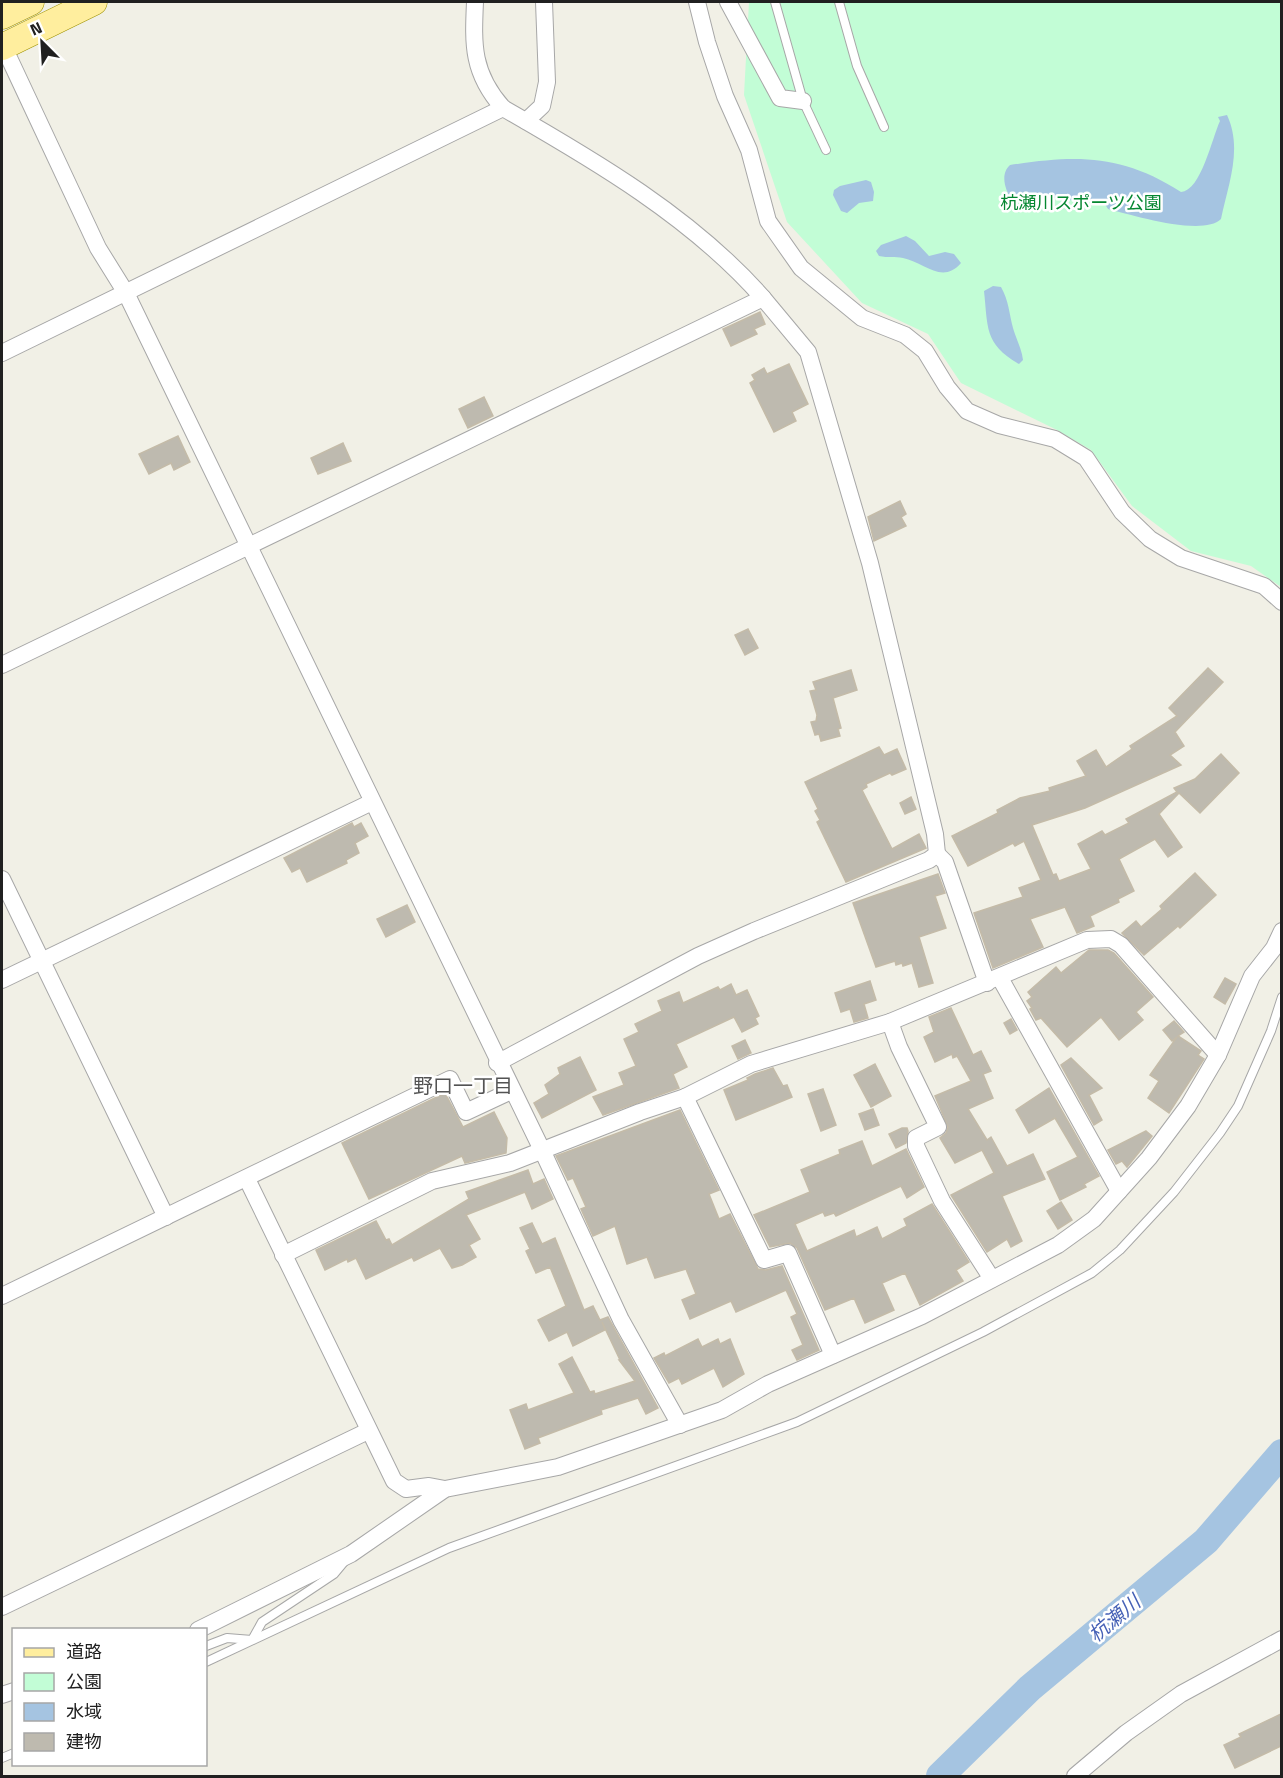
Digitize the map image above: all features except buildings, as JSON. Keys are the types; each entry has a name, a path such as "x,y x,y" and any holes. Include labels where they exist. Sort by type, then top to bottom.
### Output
{"main road":[{"path":"2,16 31,2"},
{"path":"2,45 94,2"}],"street":[{"path":"475,2 473,42 479,74 490,94 502,108 646,197 737,269 808,352 870,563 935,834 937,854 945,862 993,980 1119,1191"},
{"path":"526,121 542,106 547,82 544,2"},
{"path":"697,2 706,42 725,96 749,150 768,221 801,268 862,318 905,335 925,351 947,387 967,411 999,425 1054,439 1086,458 1122,512 1150,539 1181,558 1264,586 1281,602"},
{"path":"728,2 780,98 803,101"},
{"path":"2,45 98,248 126,293 497,1063 542,1150 621,1320 680,1425"},
{"path":"2,353 502,108"},
{"path":"2,665 506,424 763,298"},
{"path":"2,980 372,802"},
{"path":"497,1063 698,956 929,860 937,854"},
{"path":"2,879 166,1217"},
{"path":"247,1179 368,1431 399,1486 406,1489 429,1486 445,1489 558,1467 722,1410 768,1383 922,1316 1058,1245 1094,1219 1149,1158 1188,1106 1218,1055 1252,976 1274,948 1281,931"},
{"path":"283,1255 432,1181 510,1163 685,1097 751,1064 890,1022 1087,940 1112,939 1121,945 1218,1055"},
{"path":"890,1022 899,1047 938,1127 916,1138 916,1146 942,1201 992,1279"},
{"path":"2,1296 450,1079 466,1112 511,1091"},
{"path":"685,1097 764,1260 788,1253 833,1355"},
{"path":"2,1607 368,1431"},
{"path":"200,1628 351,1554 445,1489"},
{"path":"1075,1776 1126,1733 1181,1694 1281,1639"}],"lane":[{"path":"775,2 803,101 826,150"},
{"path":"839,2 857,66 884,127"},
{"path":"207,1662 449,1548 797,1422 892,1377 1092,1273 1120,1250 1174,1192 1220,1133 1238,1106 1271,1031 1281,997"},
{"path":"252,1640 262,1622 334,1574 351,1554"},
{"path":"207,1646 228,1638 252,1640"}],"green space":[{"name":"杭瀬川スポーツ公園","path":"749,2 1281,2 1281,587 1251,566 1191,551 1132,506 1091,450 1057,430 961,383 928,334 862,303 787,222 744,95"}],"water":[{"path":"1227,115 1234,141 1233,167 1221,219 1212,224 1199,226 1150,220 1108,209 1103,201 1063,200 1039,195 1011,199 1004,182 1005,173 1010,165 1057,160 1098,160 1139,170 1181,192 1188,189 1200,174 1220,121 1218,117"},
{"path":"866,180 871,182 874,192 873,201 859,203 847,213 841,211 833,195 834,190 840,186"},
{"path":"906,236 915,241 929,256 945,252 954,254 961,263 947,272 940,272 911,260 879,256 876,251 881,245"},
{"path":"993,286 1001,287 1006,297 1023,360 1019,364 999,349 990,334 984,291"}],"waterway":[{"name":"杭瀬川","path":"940,1776 1030,1688 1206,1541 1282,1453"}],"district":[{"name":"野口一丁目","path":"463,1085"}]}
